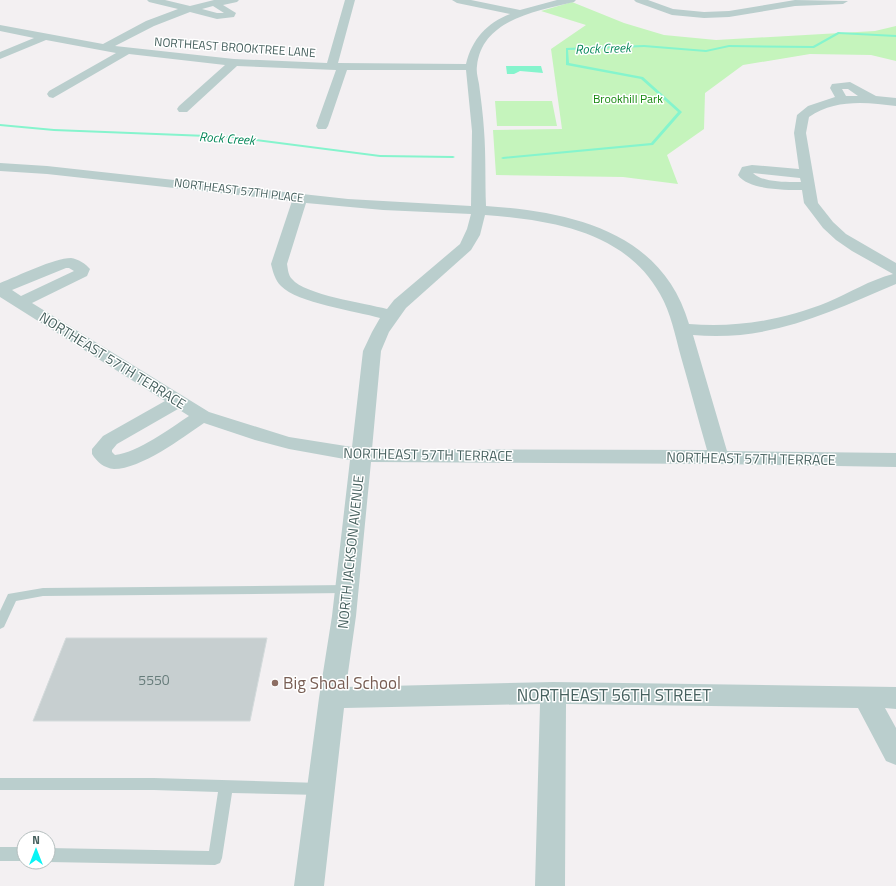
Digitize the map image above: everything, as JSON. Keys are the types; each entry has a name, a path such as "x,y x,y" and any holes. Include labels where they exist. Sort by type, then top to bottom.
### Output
{"street":[{"path":"152,0 188,8 218,17 230,15 231,13 218,6 216,3"},
{"path":"104,48 150,23 188,8 234,0"},
{"path":"322,126 337,66 350,0"},
{"path":"457,0 521,13"},
{"path":"470,67 471,58 481,38 496,25 521,13 571,0"},
{"path":"639,0 672,12 704,15 729,14 795,3 843,1"},
{"name":"NORTHEAST BROOKTREE LANE","path":"0,28 127,52 235,62 337,66 470,67"},
{"path":"0,56 44,37"},
{"path":"53,94 127,52"},
{"path":"184,109 235,62"},
{"name":"NORTH JACKSON AVENUE","path":"309,886 346,589 372,351 378,332 390,315 400,304 466,247 478,223 478,131 470,67"},
{"path":"843,101 836,86 850,85 872,100"},
{"path":"896,102 872,100 843,101 824,104 813,108 803,115 800,133 810,203 828,225 857,248 896,270"},
{"name":"NORTHEAST 57TH PLACE","path":"0,167 147,180 300,198 386,206 479,209 542,216 569,223 610,238 640,259 657,277 668,292 676,308 719,457"},
{"path":"300,198 279,264 279,270 284,280 294,289 310,296 390,315"},
{"path":"682,330 701,331 760,327 791,320 810,314 896,278"},
{"name":"NORTHEAST 57TH TERRACE","path":"6,296 202,416 262,436 289,443 361,455 719,457 896,460"},
{"path":"179,401 110,440 102,449 102,454 113,462 125,460 153,447 202,416"},
{"path":"550,886 552,693"},
{"name":"NORTHEAST 56TH STREET","path":"332,698 552,693 896,698"},
{"path":"866,698 896,753"}],"lane":[{"path":"0,624 12,597 43,592 346,589"},
{"path":"0,784 154,784 321,789"},
{"path":"56,854 215,858 226,786"},
{"path":"0,854 16,854"}],"green space":[{"name":"Brookhill Park","path":"572,2 624,23 664,35 716,40 875,31 896,26 896,61 871,55 810,54 743,65 705,93 704,129 667,155 678,184 623,177 496,175 493,130 562,129 551,49 586,25 541,11"},
{"path":"495,101 552,101 557,126 497,126"}],"shaded area":[{"path":"506,66 541,66 543,73 520,71 514,74 507,74"}],"building":[{"path":"66,638 267,638 250,721 33,721"}],"waterway":[{"name":"Rock Creek","path":"503,158 652,144 680,112 642,78 567,64 567,49 644,46 706,51 729,46 814,47 838,33 896,36"},
{"name":"Rock Creek","path":"0,125 54,130 233,137 380,156 453,157"}],"place":[{"name":"Big Shoal School","path":"275,683"}]}
